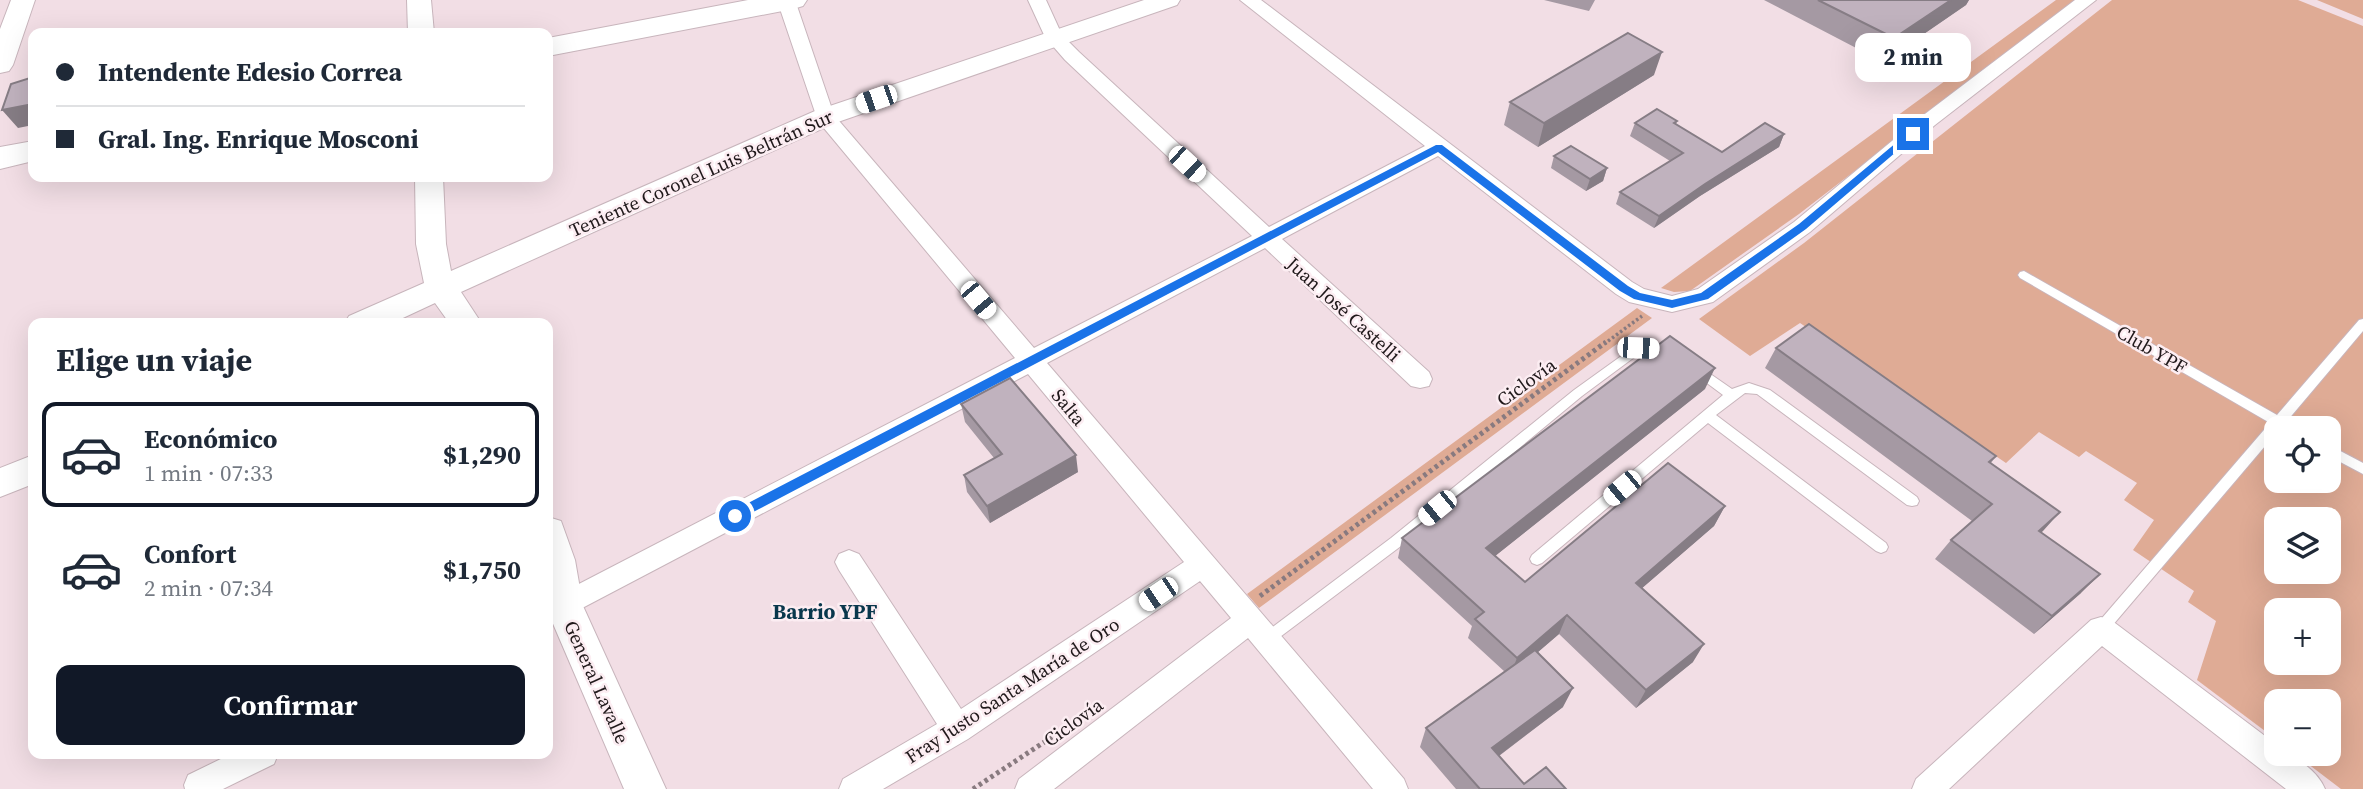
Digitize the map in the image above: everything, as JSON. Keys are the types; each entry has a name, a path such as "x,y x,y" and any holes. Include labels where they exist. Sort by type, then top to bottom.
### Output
{"main road":[{"path":"553,46 788,0"},
{"path":"0,158 28,152"}],"street":[{"path":"0,65 23,0"},
{"path":"419,0 421,28"},
{"name":"Salta","path":"788,0 825,117 1393,789"},
{"name":"Juan José Castelli","path":"1037,0 1054,37 1072,56 1420,379"},
{"name":"Teniente Coronel Luis Beltrán Sur","path":"373,318 825,117 1168,0"},
{"path":"1249,0 1624,288 1637,296 1661,303 1686,302 1705,296 1802,227 1928,121 2087,0"},
{"path":"556,610 1264,237 1439,148"},
{"path":"429,182 434,264 441,287 464,318"},
{"path":"0,483 28,471"},
{"name":"General Lavalle","path":"553,548 557,560 556,610 645,789"},
{"path":"849,562 957,730"},
{"name":"Fray Justo Santa María de Oro","path":"854,789 957,730 1203,564"},
{"path":"1030,789 1253,623"},
{"path":"1927,789 2101,629 2311,789"},
{"path":"199,786 252,759"}],"lane":[{"name":"Club YPF","path":"2024,275 2269,416"},
{"path":"2293,416 2363,323"},
{"path":"1253,623 1396,542 1578,393 1638,348 1662,349 1732,395"},
{"path":"1537,559 1732,395 1741,388 1752,386 1766,393 1912,501"},
{"path":"1708,416 1881,547"},
{"path":"2101,629 2264,450"},
{"path":"2341,457 2363,469"}],"path":[{"name":"Ciclovía","path":"1253,623 1661,303"}],"shaded area":[{"path":"2056,0 2076,0 1799,214 1690,291 1674,292 1661,288"},
{"path":"2112,0 2298,0 2363,26 2363,789 2341,789 2311,766 2341,766 2341,689 2264,689 2264,730 2197,680 2216,621 2188,602 2194,591 2133,550 2154,520 2124,500 2137,483 2086,451 2079,457 2039,432 2006,463 1800,323 1750,356 1699,319 1804,243"},
{"path":"2317,0 2363,0 2363,19"},
{"path":"1637,308 1652,318 1259,608 1247,594"}],"building":[{"path":"1818,0 1951,0 1894,38"},
{"path":"1628,33 1662,52 1544,123 1510,102"},
{"path":"28,79 28,105 2,110 11,84"},
{"path":"1657,109 1677,121 1674,123 1722,152 1765,123 1784,134 1659,216 1620,192 1683,153 1635,123"},
{"path":"1571,146 1607,168 1590,179 1554,156"},
{"path":"1809,324 1996,456 1989,462 2060,512 2039,531 2100,574 2052,616 1951,540 1992,504 1776,348"},
{"path":"1670,336 1715,368 1486,548 1525,582 1668,463 1725,506 1636,583 1704,644 1646,690 1567,615 1517,658 1475,619 1484,612 1402,538"},
{"path":"1010,378 1076,455 987,506 964,475 1002,454 961,404"},
{"path":"1535,650 1573,688 1492,748 1524,784 1546,767 1566,789 1480,789 1426,728"}],"district":[{"name":"Barrio YPF","path":"825,611"}],"route":[{"path":"735,516 1264,237 1439,148 1624,288 1637,296 1672,304 1705,296 1802,227 1913,134"}]}
